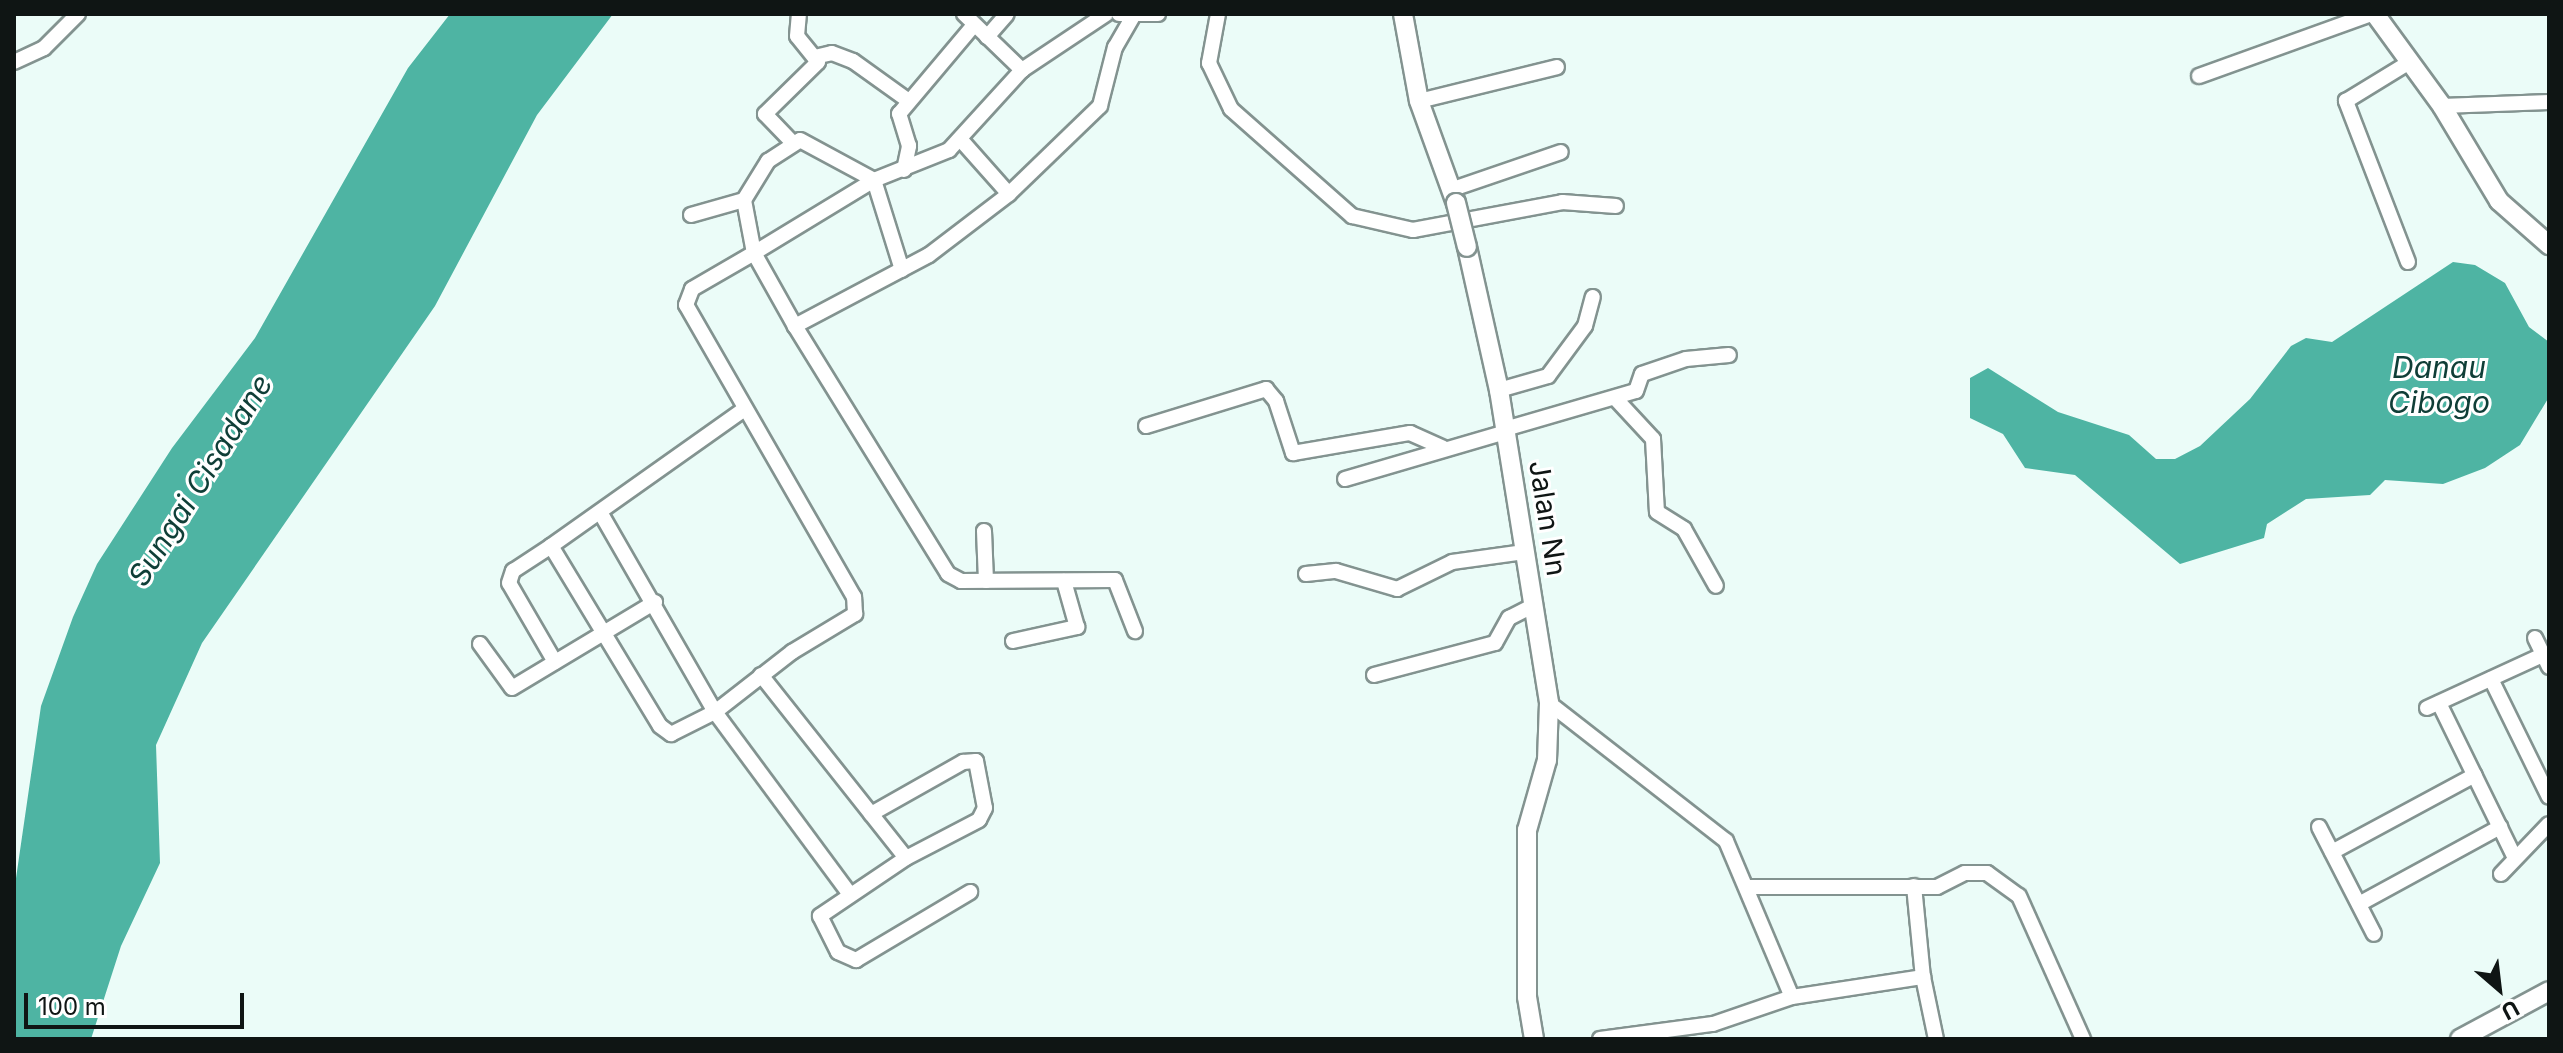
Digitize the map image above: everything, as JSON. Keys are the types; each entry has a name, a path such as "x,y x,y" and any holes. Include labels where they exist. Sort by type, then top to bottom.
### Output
{"street":[{"path":"14,62 44,48 78,14"},
{"path":"799,14 797,36 819,56"},
{"path":"987,37 1007,14"},
{"path":"551,546 666,732 684,732 761,675 848,621 856,606 686,305 692,289 874,180 937,158 961,140 1022,70 1106,14"},
{"path":"795,326 902,270 1009,194 1100,106 1125,16 1158,14"},
{"path":"1218,14 1209,63 1231,109 1352,216 1413,230 1562,202 1616,206"},
{"name":"Jalan Nn","path":"1403,14 1419,101 1453,196 1499,390 1549,703 1547,760 1527,830 1527,997 1534,1039"},
{"path":"2199,76 2373,14 2442,106 2499,201 2549,245"},
{"path":"904,170 909,146 899,114 906,99 969,19 1022,70"},
{"path":"792,142 765,114 819,56 832,53 853,61 906,99"},
{"path":"2408,63 2346,101 2408,262"},
{"path":"1419,101 1557,67"},
{"path":"2442,106 2549,102"},
{"path":"961,140 1009,194"},
{"path":"902,270 874,180 810,141 792,142 768,161 744,200 754,253 940,565 961,581 1115,580 1135,631"},
{"path":"1453,196 1561,152"},
{"path":"691,215 744,200"},
{"path":"1499,390 1548,376 1585,326 1593,297"},
{"path":"1345,479 1636,391 1642,374 1686,359 1729,355"},
{"path":"1146,426 1266,389 1276,401 1293,453 1410,433 1443,448"},
{"path":"1615,398 1653,439 1657,512 1684,529 1716,586"},
{"path":"555,662 509,583 513,571 743,410"},
{"path":"600,512 655,602 715,712 849,893"},
{"path":"984,531 986,581"},
{"path":"1306,574 1336,571 1397,589 1452,562 1524,552"},
{"path":"1013,641 1077,627 1064,581"},
{"path":"480,644 508,688 655,602"},
{"path":"1374,675 1495,643 1509,618 1534,605"},
{"path":"2515,858 2475,775 2433,706 2491,679 2546,661 2535,638"},
{"path":"761,675 906,858"},
{"path":"2491,679 2549,797"},
{"path":"1549,703 1726,841 1750,887 1756,923 1792,997"},
{"path":"871,814 963,762 976,761 985,808 979,820 906,858 849,893 820,916 820,924 838,952 856,960 970,892"},
{"path":"2332,852 2475,775"},
{"path":"2501,874 2549,824"},
{"path":"2319,827 2374,934"},
{"path":"2359,904 2500,827"},
{"path":"1750,887 1937,887 1965,873 1987,873 2008,883 2071,1003 2083,1039"},
{"path":"1914,886 1923,977 1936,1039"},
{"path":"1600,1039 1713,1024 1792,997 1923,977"},
{"path":"2460,1039 2549,991"}],"water":[{"name":"Sungai Cisadane","path":"450,14 613,14 537,115 435,306 202,643 156,745 160,863 121,946 91,1039 14,1039 14,892 41,706 73,617 97,564 172,448 255,338 408,68"},
{"name":"Danau Cibogo","path":"2453,262 2475,265 2505,283 2529,327 2549,342 2549,397 2520,445 2485,468 2443,484 2385,480 2370,495 2306,499 2267,524 2264,538 2180,564 2075,475 2025,468 2003,434 1970,418 1970,378 1988,368 2058,412 2129,435 2156,459 2175,459 2200,446 2250,399 2291,346 2306,338 2332,342"}]}
